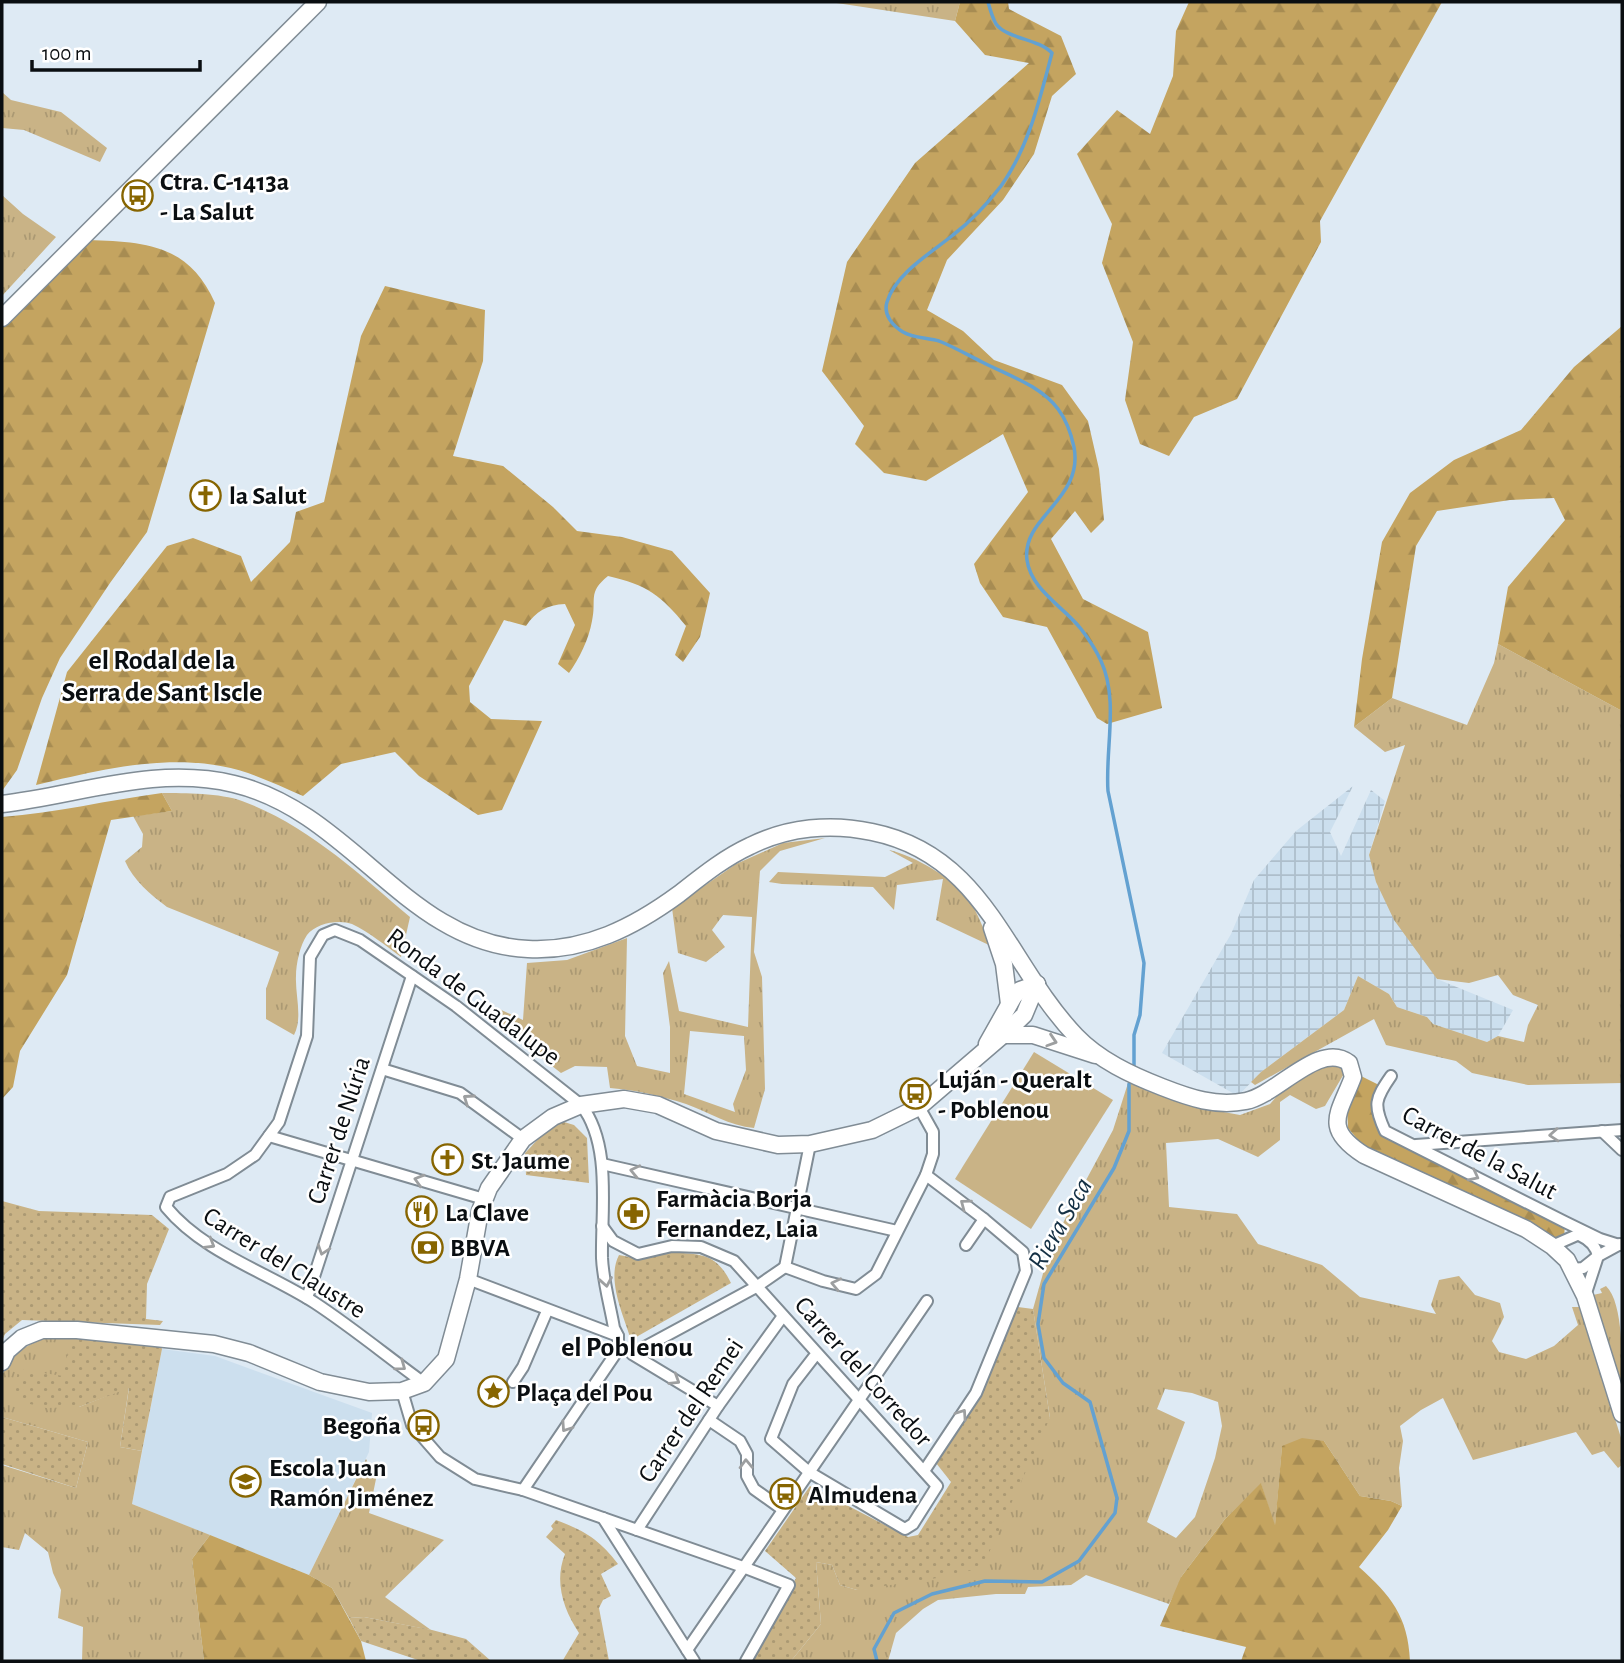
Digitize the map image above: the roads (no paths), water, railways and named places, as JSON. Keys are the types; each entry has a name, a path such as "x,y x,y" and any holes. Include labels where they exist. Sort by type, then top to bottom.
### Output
{"main road":[{"path":"2,318 318,2"},
{"path":"2,804 154,779 192,778 234,784 278,800 313,820 437,920 477,939 516,948 559,948 606,937 643,918 706,872 750,846 781,834 822,827 867,831 915,846 950,869 980,899 1064,1023 1099,1055"},
{"path":"980,899 1001,949 1009,1004"},
{"path":"984,1050 1009,1004 1020,990 1037,984"},
{"path":"2,1362 7,1351 22,1338 41,1330 77,1330 214,1343 248,1353 320,1382 369,1392 402,1391 424,1383 446,1359 468,1279 484,1199 523,1139 553,1117 581,1105 624,1099 658,1105 716,1131 778,1145 810,1144 872,1130 919,1107 1003,1035 1024,1014 1037,984"},
{"path":"1003,1035 1033,1035 1099,1055 1159,1086 1205,1102 1223,1104 1258,1098 1316,1061 1329,1056 1342,1058 1349,1063 1353,1077 1339,1107 1337,1124 1341,1134 1353,1148 1518,1225 1552,1246 1573,1269 1585,1296 1622,1414"}],"street":[{"name":"Ronda de Guadalupe","path":"269,1136 279,1122 307,1036 310,957 323,935 335,930 360,940 456,1006 581,1105"},
{"name":"Carrer de Núria","path":"307,1298 412,976"},
{"path":"382,1069 460,1093 523,1139"},
{"name":"Carrer de la Salut","path":"1391,1076 1378,1096 1376,1112 1385,1131 1568,1224 1600,1239 1620,1243"},
{"path":"523,1490 618,1350 618,1336 614,1328 602,1262 602,1164 594,1128 581,1105"},
{"path":"785,1267 823,1281 856,1289 876,1274 926,1175 933,1154 933,1132 919,1107"},
{"path":"1413,1145 1622,1130"},
{"path":"1602,1131 1622,1150"},
{"path":"269,1136 484,1199"},
{"name":"Carrer del Claustre","path":"269,1136 255,1155 227,1174 170,1197 166,1208 176,1220 203,1240 307,1298 424,1383"},
{"path":"718,1406 632,1354 755,1287 785,1267 810,1144"},
{"path":"602,1164 897,1231"},
{"path":"924,1471 976,1393 1026,1271 1023,1252 926,1175"},
{"path":"966,1245 984,1219"},
{"name":"Carrer de la Salut","path":"1568,1224 1577,1235 1589,1241 1598,1256"},
{"name":"Carrer del Corredor","path":"602,1226 613,1241 638,1254 672,1246 701,1247 734,1261 937,1486 914,1524 905,1529 808,1472"},
{"name":"Carrer de la Salut","path":"1552,1246 1577,1235"},
{"path":"1573,1269 1583,1268 1620,1243"},
{"path":"1585,1296 1598,1256"},
{"path":"468,1279 618,1336"},
{"path":"687,1650 927,1301"},
{"path":"513,1382 523,1367 547,1311"},
{"name":"Carrer del Remei","path":"637,1530 718,1406 783,1317"},
{"path":"808,1472 771,1439 793,1384 817,1353"},
{"path":"402,1391 412,1425 440,1457 475,1479 523,1490 743,1566 789,1585 746,1661"},
{"path":"709,1420 740,1441 747,1454 747,1476 754,1489 782,1509"},
{"path":"603,1518 694,1661"}],"waterway":[{"path":"988,2 996,24 1001,29 1038,44 1052,53 1032,122 1019,155 1001,186 966,224 906,273 892,292 886,311 892,323 903,332 945,343 1033,387 1058,409 1070,432 1075,465 1070,481 1033,532 1028,545 1027,560 1041,589 1089,640 1106,676 1110,708 1108,791 1144,963 1140,1015 1134,1035 1134,1066"},
{"name":"Riera Seca","path":"877,1661 874,1649 894,1613 932,1594 985,1581 1042,1582 1079,1561 1115,1513 1117,1498 1090,1402 1063,1383 1044,1358 1038,1324 1044,1284 1114,1168 1129,1131 1129,1084"}],"place":[{"name":"Ctra. C-1413a - La Salut","path":"137,196"},
{"name":"la Salut","path":"206,495"},
{"name":"Luján - Queralt - Poblenou","path":"915,1094"},
{"name":"St. Jaume","path":"448,1160"},
{"name":"La Clave","path":"422,1212"},
{"name":"Farmàcia Borja Fernandez, Laia","path":"633,1213"},
{"name":"BBVA","path":"427,1247"},
{"name":"Plaça del Pou","path":"493,1392"},
{"name":"Begoña","path":"424,1425"},
{"name":"Escola Juan Ramón Jiménez","path":"246,1482"},
{"name":"Almudena","path":"785,1494"}],"district":[{"name":"el Rodal de la Serra de Sant Iscle","path":"162,675"},
{"name":"el Poblenou","path":"627,1346"}]}
